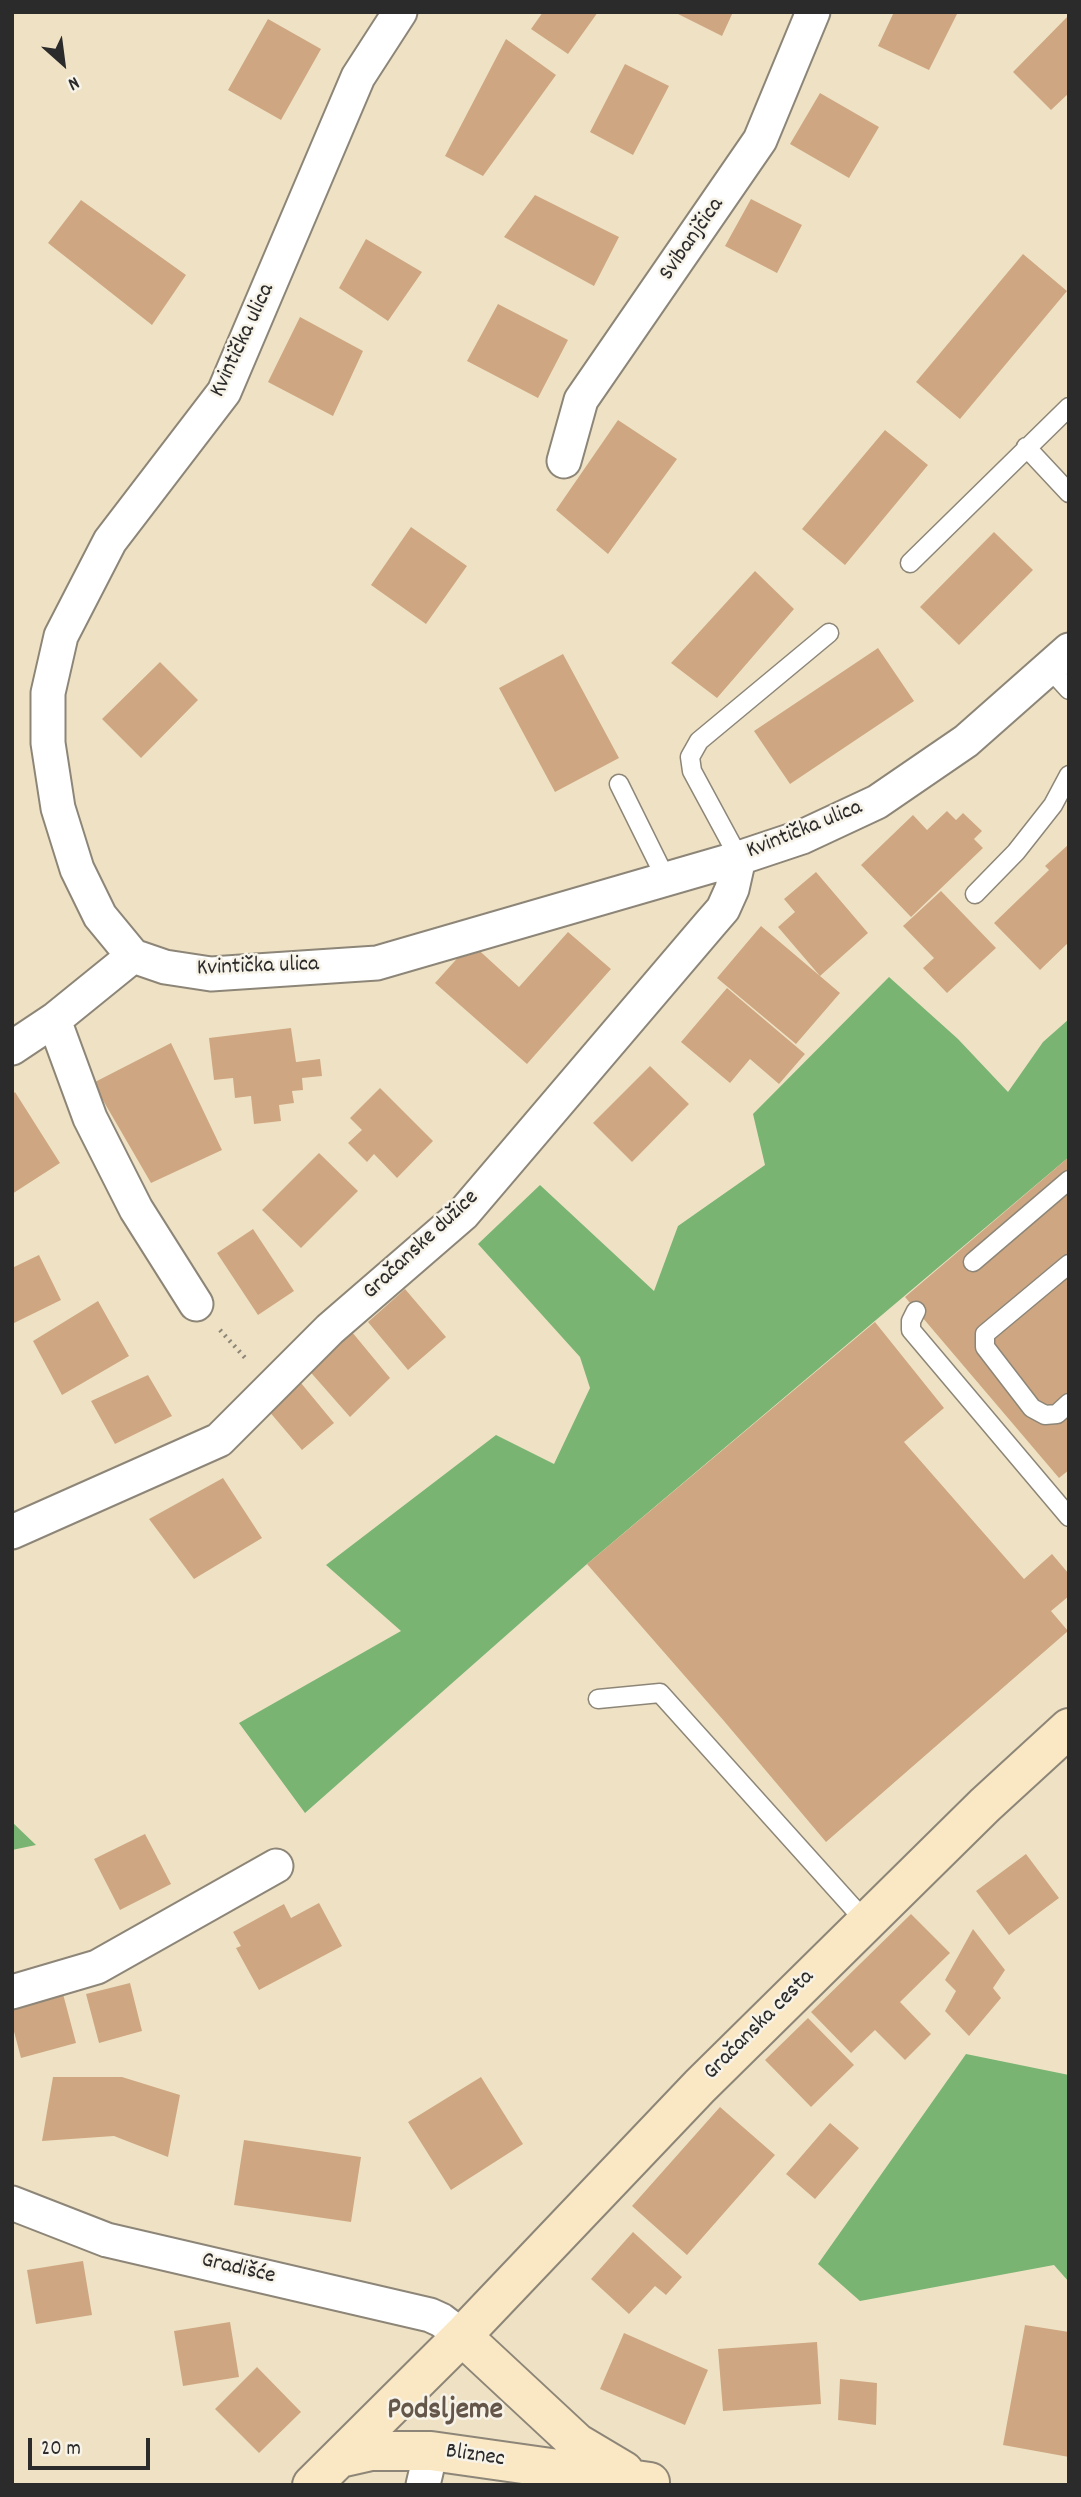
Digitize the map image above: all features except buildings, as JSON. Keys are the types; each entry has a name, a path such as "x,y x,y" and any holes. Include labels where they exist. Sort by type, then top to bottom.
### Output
{"main road":[{"name":"Gračanska cesta","path":"312,2485 462,2336 700,2085 985,1805 1069,1728"},
{"name":"Bliznec","path":"462,2336 577,2443 603,2460 654,2484"},
{"name":"Bliznec","path":"340,2458 371,2451 427,2468 654,2484"}],"street":[{"name":"Kvintička ulica","path":"400,12 358,77 224,392 110,541 61,636 48,693 48,743 58,808 77,869 100,916 133,956 165,967 211,974 377,963 740,858 802,837 877,802 1062,669"},
{"name":"Svibanjčica","path":"565,461 581,400 760,140 813,12"},
{"name":"Gračanske dužice","path":"12,1532 219,1440 330,1329 463,1214 723,909 732,889 740,858"},
{"path":"12,1048 54,1020 133,956"},
{"path":"54,1020 90,1118 136,1209 196,1304"},
{"path":"12,1992 97,1967 276,1866"},
{"name":"Gradišće","path":"12,2203 107,2240 430,2315 462,2336"}],"lane":[{"path":"910,563 1069,407"},
{"path":"1026,447 1069,494"},
{"path":"740,858 692,771 691,757 699,741 829,633"},
{"path":"975,894 1016,852 1053,805 1069,775"},
{"path":"619,784 666,879"},
{"path":"973,1262 1069,1180"},
{"path":"1069,1264 985,1334 985,1347 1032,1408 1045,1415 1057,1413 1069,1403"},
{"path":"916,1311 911,1329 1069,1517"},
{"path":"598,1699 660,1693 866,1922"}],"path":[{"path":"196,1304 271,1386"}],"green space":[{"path":"889,977 958,1039 1008,1092 1043,1042 1069,1019 1069,1157 587,1564 305,1813 239,1723 401,1631 326,1565 496,1435 554,1464 590,1388 580,1357 478,1244 540,1185 654,1291 678,1226 765,1165 753,1114"},
{"path":"12,1822 36,1845 12,1850"},
{"path":"966,2054 1069,2075 1069,2282 1054,2265 860,2301 818,2264"}],"district":[{"name":"Podsljeme","path":"445,2413"}]}
